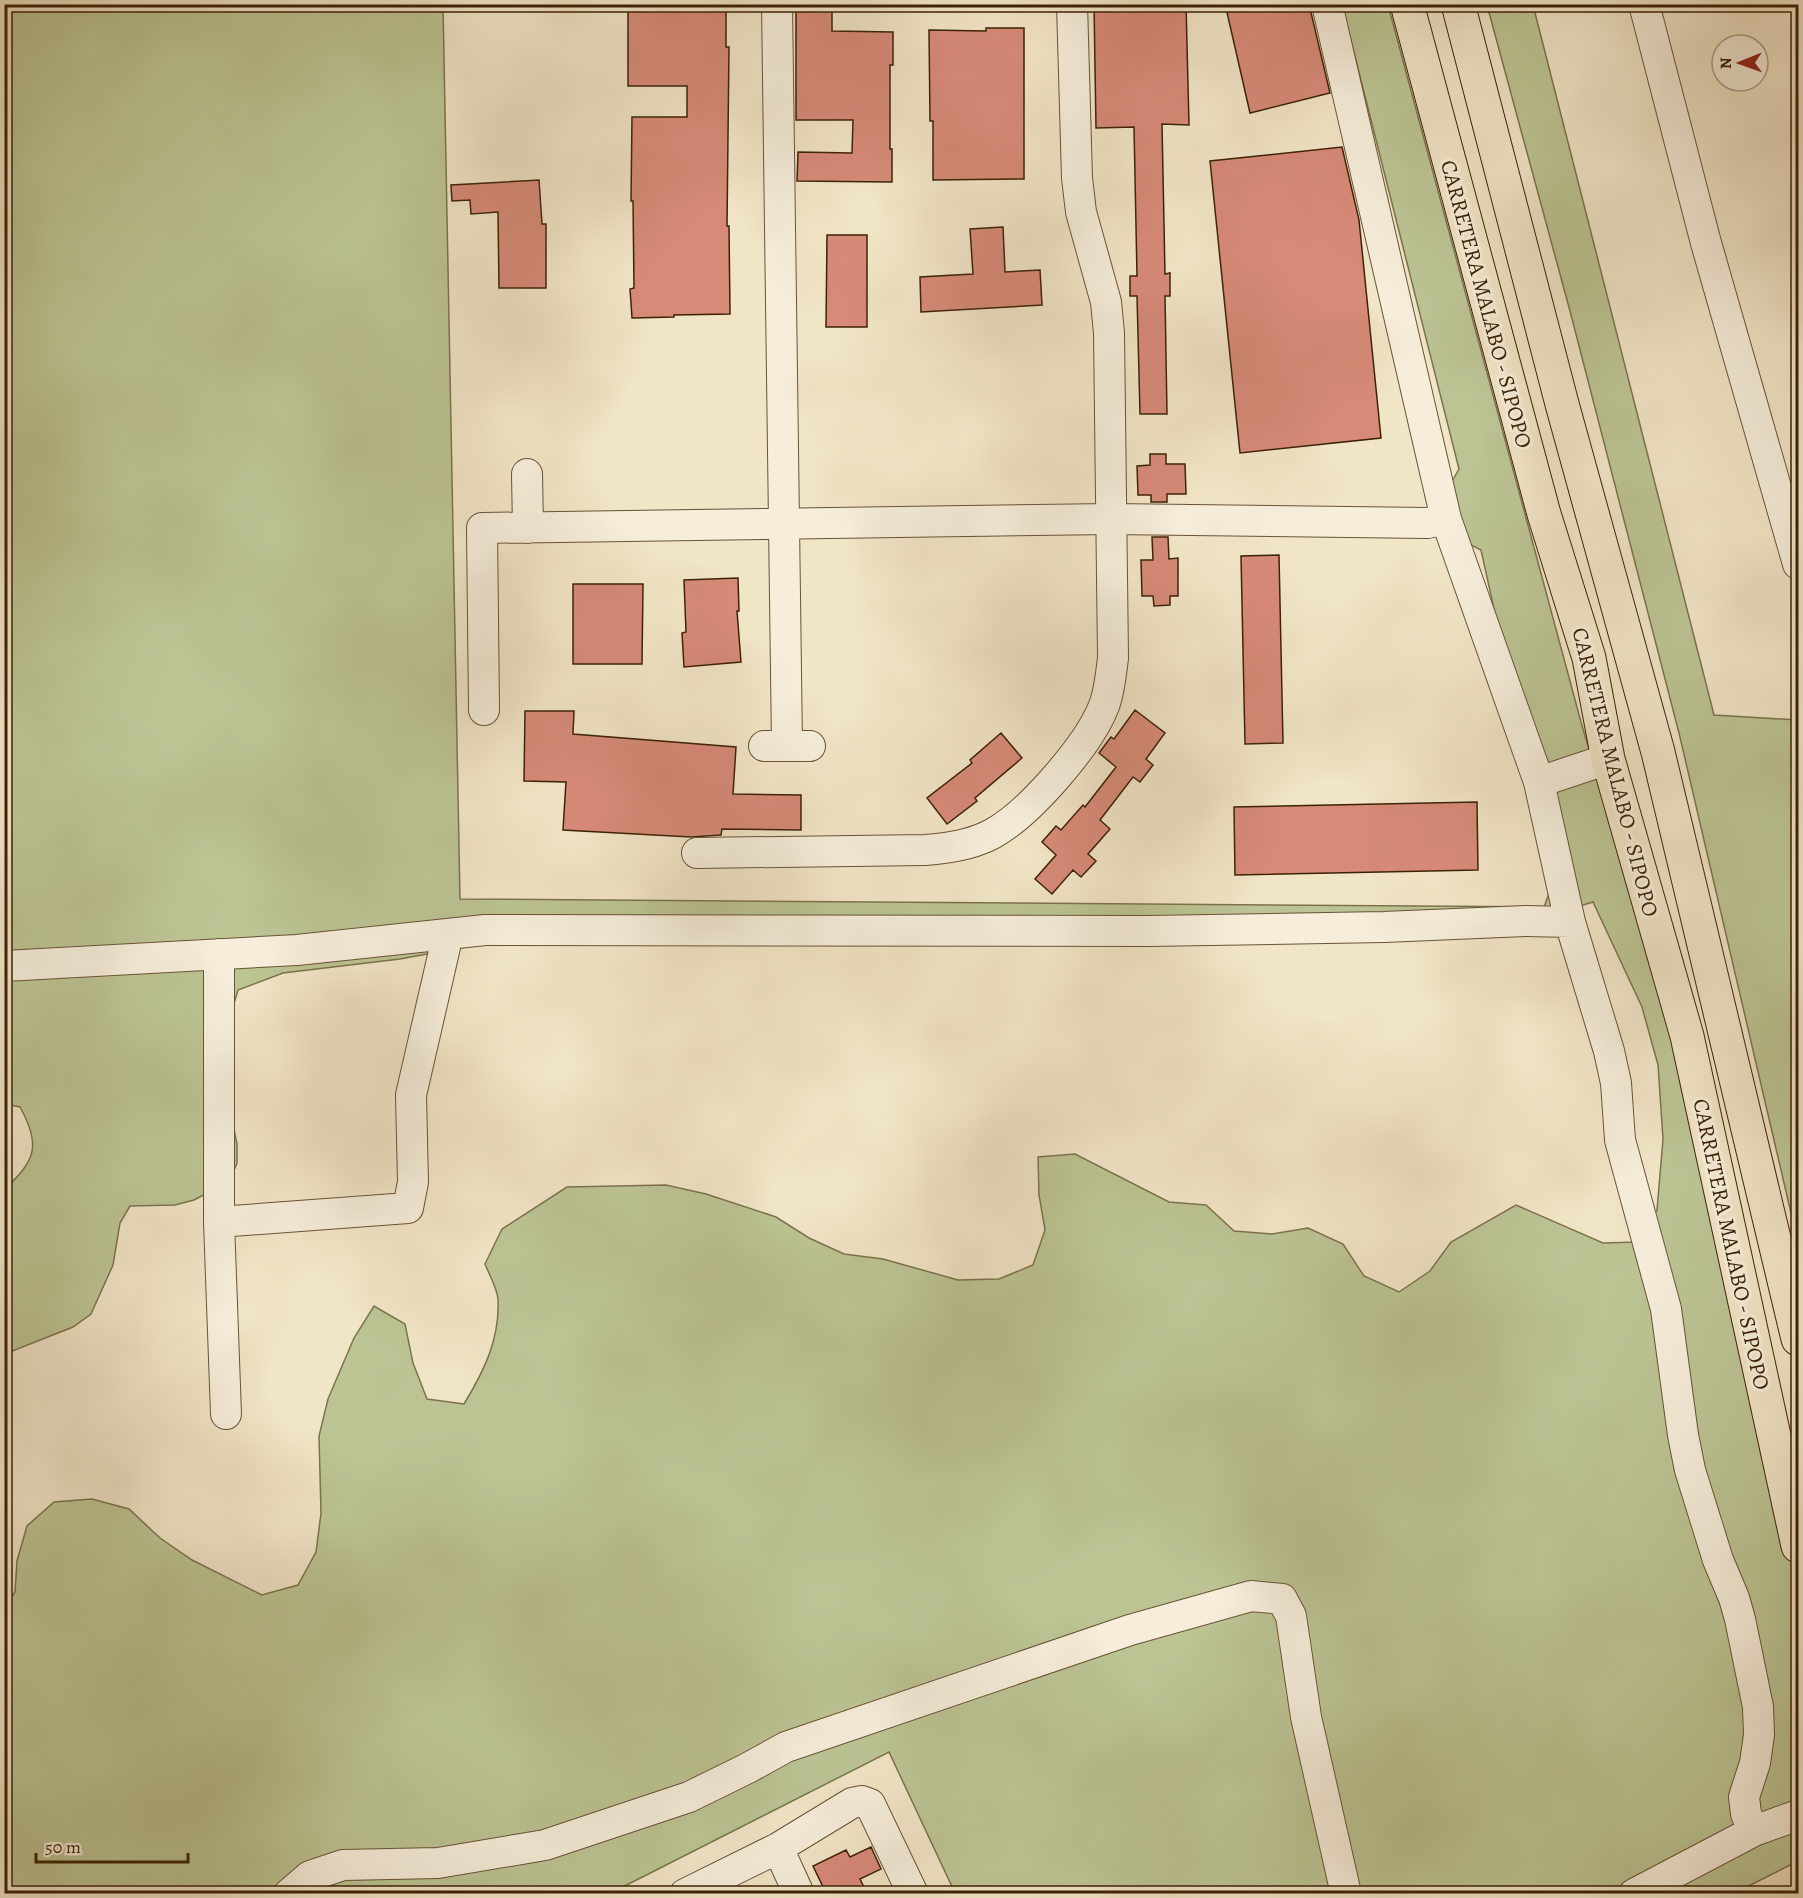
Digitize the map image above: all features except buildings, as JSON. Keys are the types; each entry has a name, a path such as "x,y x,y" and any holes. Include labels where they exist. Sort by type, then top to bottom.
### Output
{"highway":[{"name":"CARRETERA MALABO - SIPOPO","path":"1407,4 1544,514 1589,658 1608,759 1687,1036 1798,1546"},
{"name":"CARRETERA MALABO - SIPOPO","path":"1458,4 1562,404 1658,752 1798,1339"}],"street":[{"path":"777,4 787,746"},
{"path":"698,853 949,848 974,842 993,833 1015,817 1044,789 1094,728 1105,703 1111,680 1113,658 1108,333 1106,302 1081,212 1077,178 1072,4"},
{"path":"1327,4 1446,519 1539,782 1570,922 1610,1051 1616,1083 1620,1140 1666,1309 1690,1470 1718,1560 1734,1598 1758,1707 1759,1735 1755,1763 1744,1797 1746,1814 1777,1823"},
{"path":"1644,4 1706,243 1798,564"},
{"path":"527,474 528,528"},
{"path":"484,710 482,528 1111,519 1428,523 1446,519"},
{"path":"1539,782 1608,759"},
{"path":"4,966 297,950 485,930 1149,931 1384,927 1527,921 1570,922"},
{"path":"219,1222 408,1208 413,1182 411,1095 448,934"},
{"path":"219,954 219,1222 226,1414"},
{"path":"289,1893 310,1876 343,1865 438,1863 545,1845 689,1797 786,1747 1130,1630 1251,1596 1282,1599 1291,1617 1306,1717 1346,1893"},
{"path":"685,1893 778,1848 852,1803 862,1801 870,1804 913,1893"},
{"path":"1634,1893 1777,1823"},
{"path":"778,1848 799,1893"}],"green space":[{"path":"5,5 443,5 460,899 1544,907 1554,880 1481,550 1428,523 1459,469 1342,5 1388,5 1581,722 1676,1047 1798,1493 1798,1861 1733,1894 955,1893 889,1752 611,1893 5,1893 5,1608 15,1592 17,1561 27,1526 54,1502 92,1499 129,1509 160,1538 192,1560 262,1595 298,1585 316,1552 321,1513 319,1436 328,1399 354,1338 374,1306 405,1324 413,1363 427,1399 464,1404 484,1367 496,1328 498,1299 485,1264 502,1229 567,1187 666,1185 706,1194 776,1217 809,1238 844,1254 883,1259 958,1280 999,1279 1033,1265 1045,1230 1039,1195 1038,1157 1075,1154 1169,1202 1206,1205 1234,1231 1272,1234 1308,1228 1343,1244 1364,1276 1399,1292 1430,1271 1451,1242 1516,1205 1603,1243 1637,1242 1657,1210 1663,1139 1658,1065 1642,1007 1593,902 1503,930 493,942 400,959 283,973 238,990 219,1054 237,1144 237,1163 229,1182 194,1200 175,1205 130,1206 120,1223 113,1265 91,1314 73,1327 5,1354 5,1189 29,1160 33,1142 27,1120 20,1107 5,1104"},
{"path":"1487,5 1533,5 1714,715 1798,720 1798,1243 1679,733 1570,311"}]}
